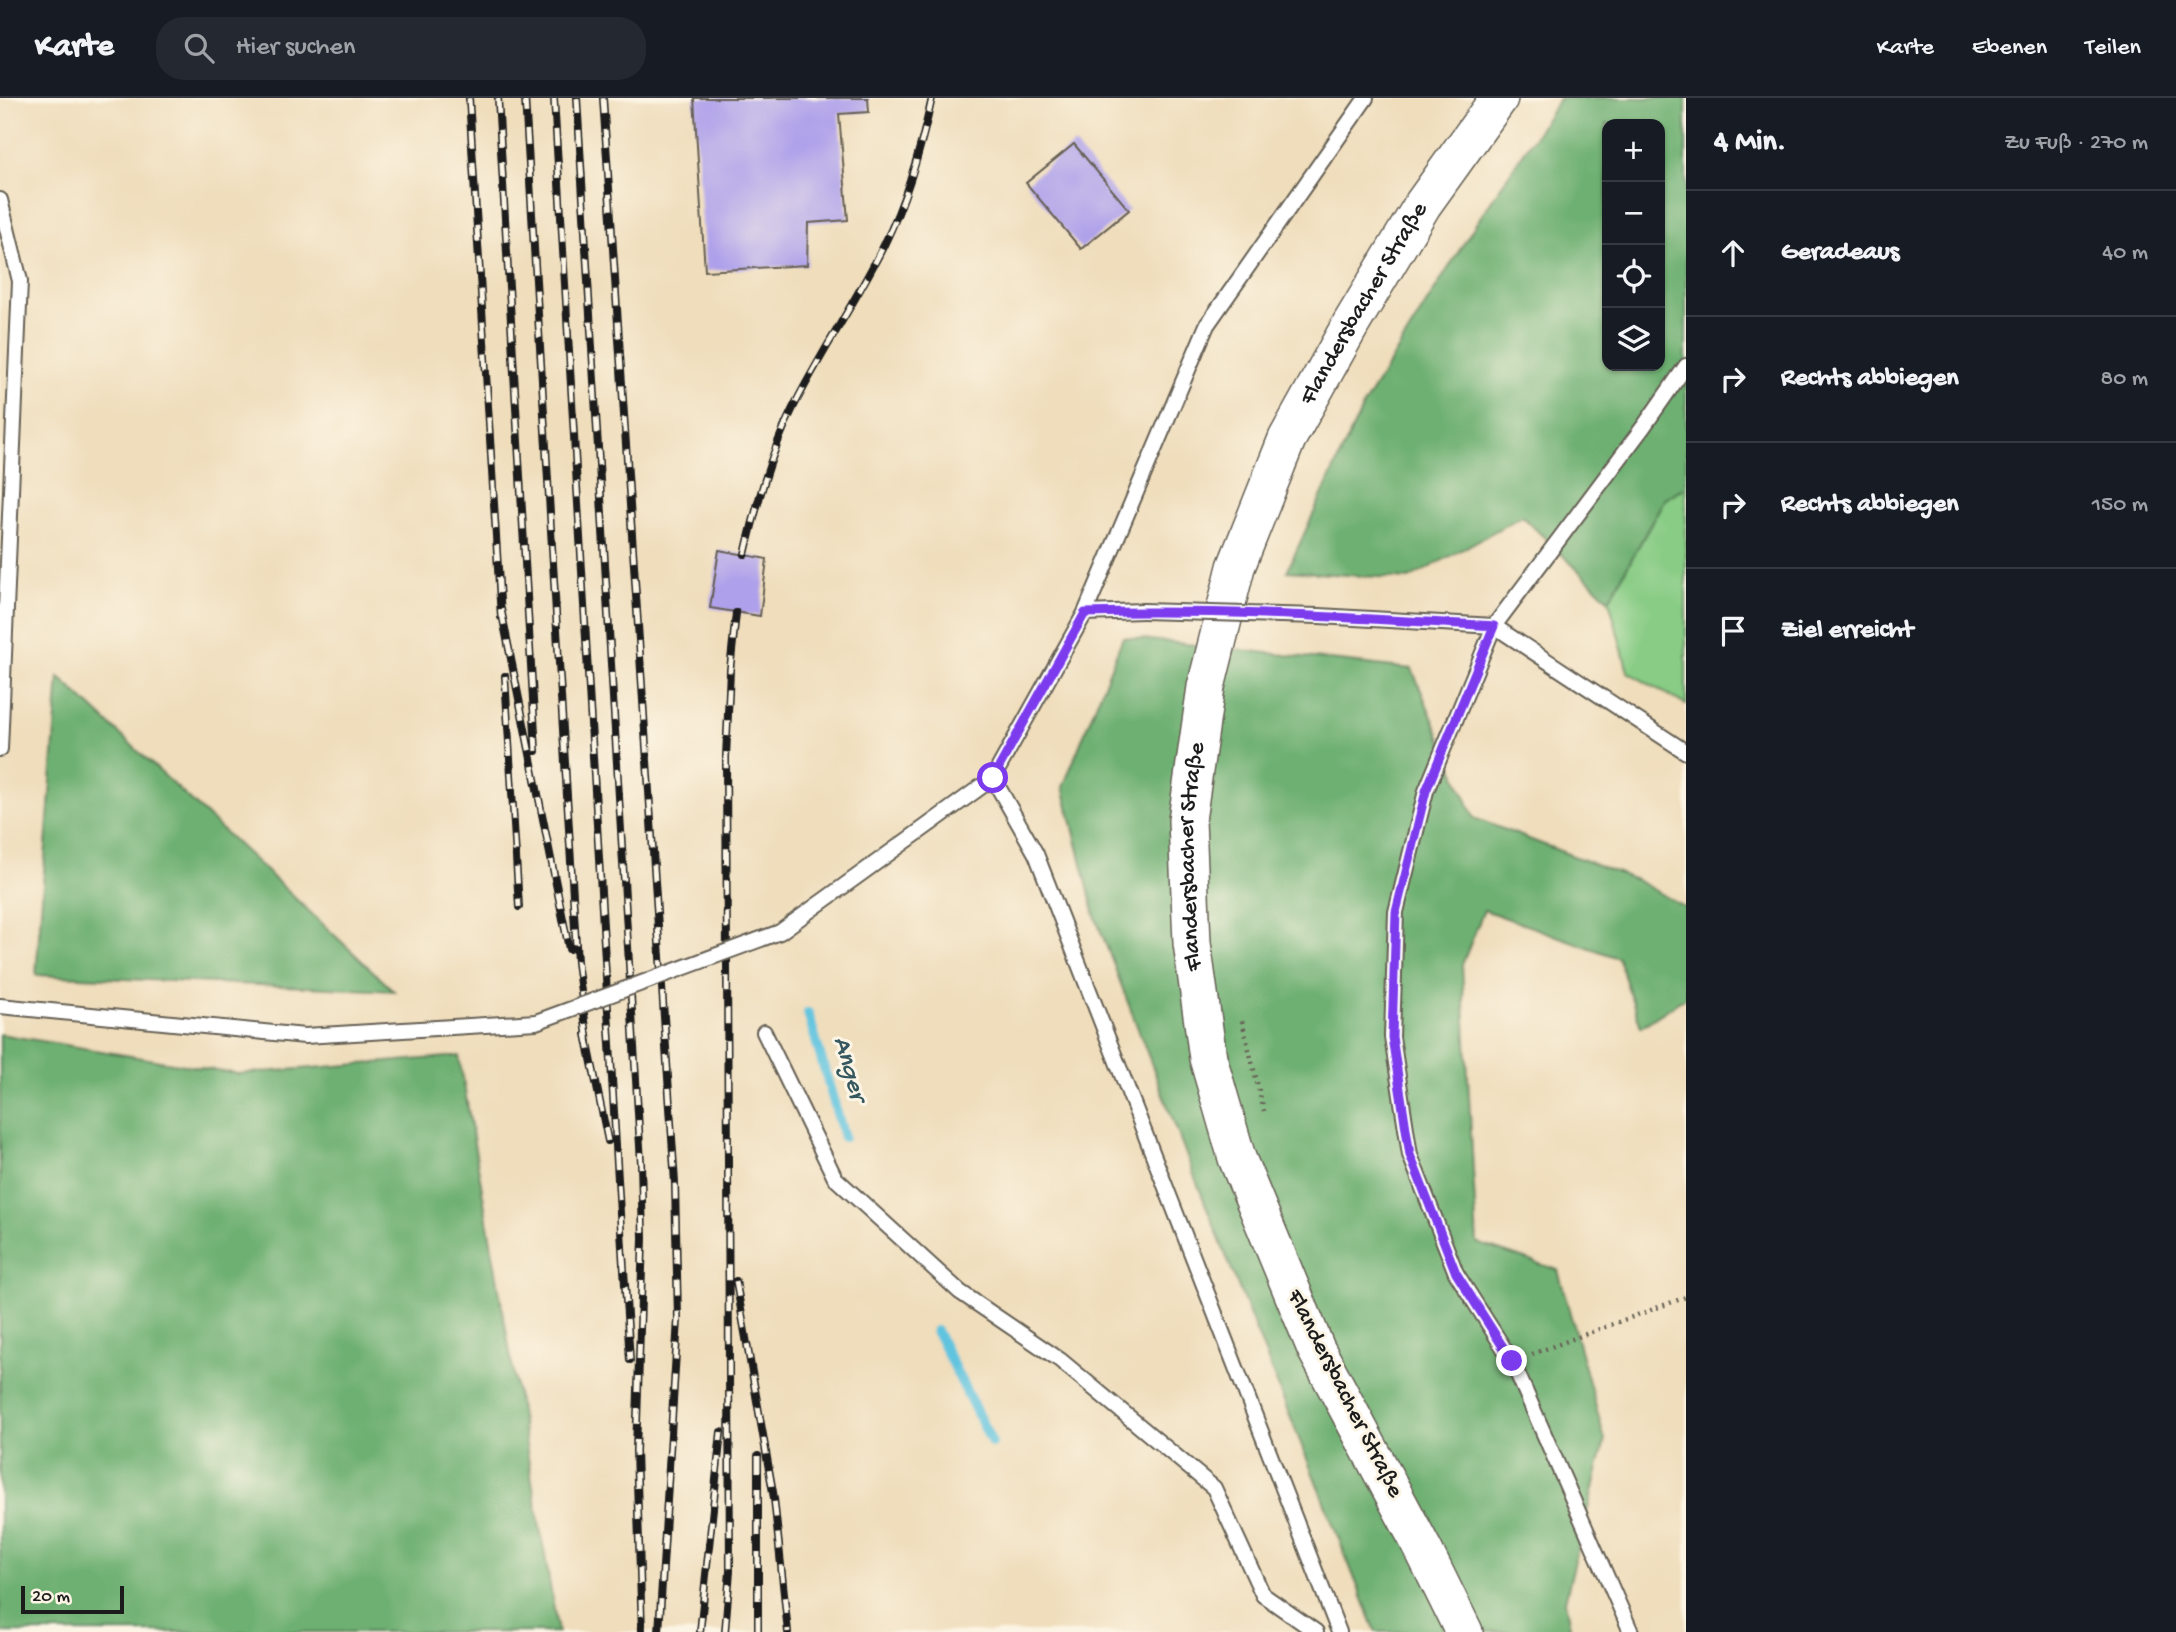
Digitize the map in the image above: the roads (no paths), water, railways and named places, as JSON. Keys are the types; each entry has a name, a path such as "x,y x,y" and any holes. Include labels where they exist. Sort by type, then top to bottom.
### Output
{"street":[{"name":"Flandersbacher Straße","path":"1464,1632 1424,1550 1316,1349 1237,1158 1206,1045 1192,943 1188,820 1206,687 1236,567 1287,439 1351,324 1423,204 1499,98"}],"lane":[{"path":"0,1006 305,1036 536,1022 780,932 993,778 1085,613 1207,326 1366,98"},
{"path":"0,200 20,281 0,749"},
{"path":"1631,1632 1512,1361 1456,1273 1410,1155 1392,1037 1396,912 1426,791 1494,626 1686,366"},
{"path":"1085,613 1143,611 1319,616 1494,626 1686,752"},
{"path":"993,778 1036,854 1339,1632"},
{"path":"764,1032 835,1178 960,1292 1060,1360 1214,1488 1263,1595 1316,1632"}],"waterway":[{"name":"Anger","path":"808,1013 844,1137"},
{"name":"Anger","path":"936,1331 992,1443"}],"railway":[{"path":"469,98 501,617"},
{"path":"498,98 536,751"},
{"path":"525,98 577,962 588,1043"},
{"path":"554,98 623,1264"},
{"path":"577,98 641,1163 643,1238 636,1451 642,1632"},
{"path":"603,98 675,1183 678,1319 659,1632"},
{"path":"745,554 777,443 804,387 884,245 900,209 918,155 932,98"},
{"path":"501,609 569,949"},
{"path":"725,1632 730,1571 726,757 736,613"},
{"path":"505,676 519,907"},
{"path":"586,1034 608,1141"},
{"path":"623,1255 630,1360"},
{"path":"736,1281 774,1498 788,1632"},
{"path":"700,1632 721,1432"},
{"path":"758,1456 758,1632"}]}
